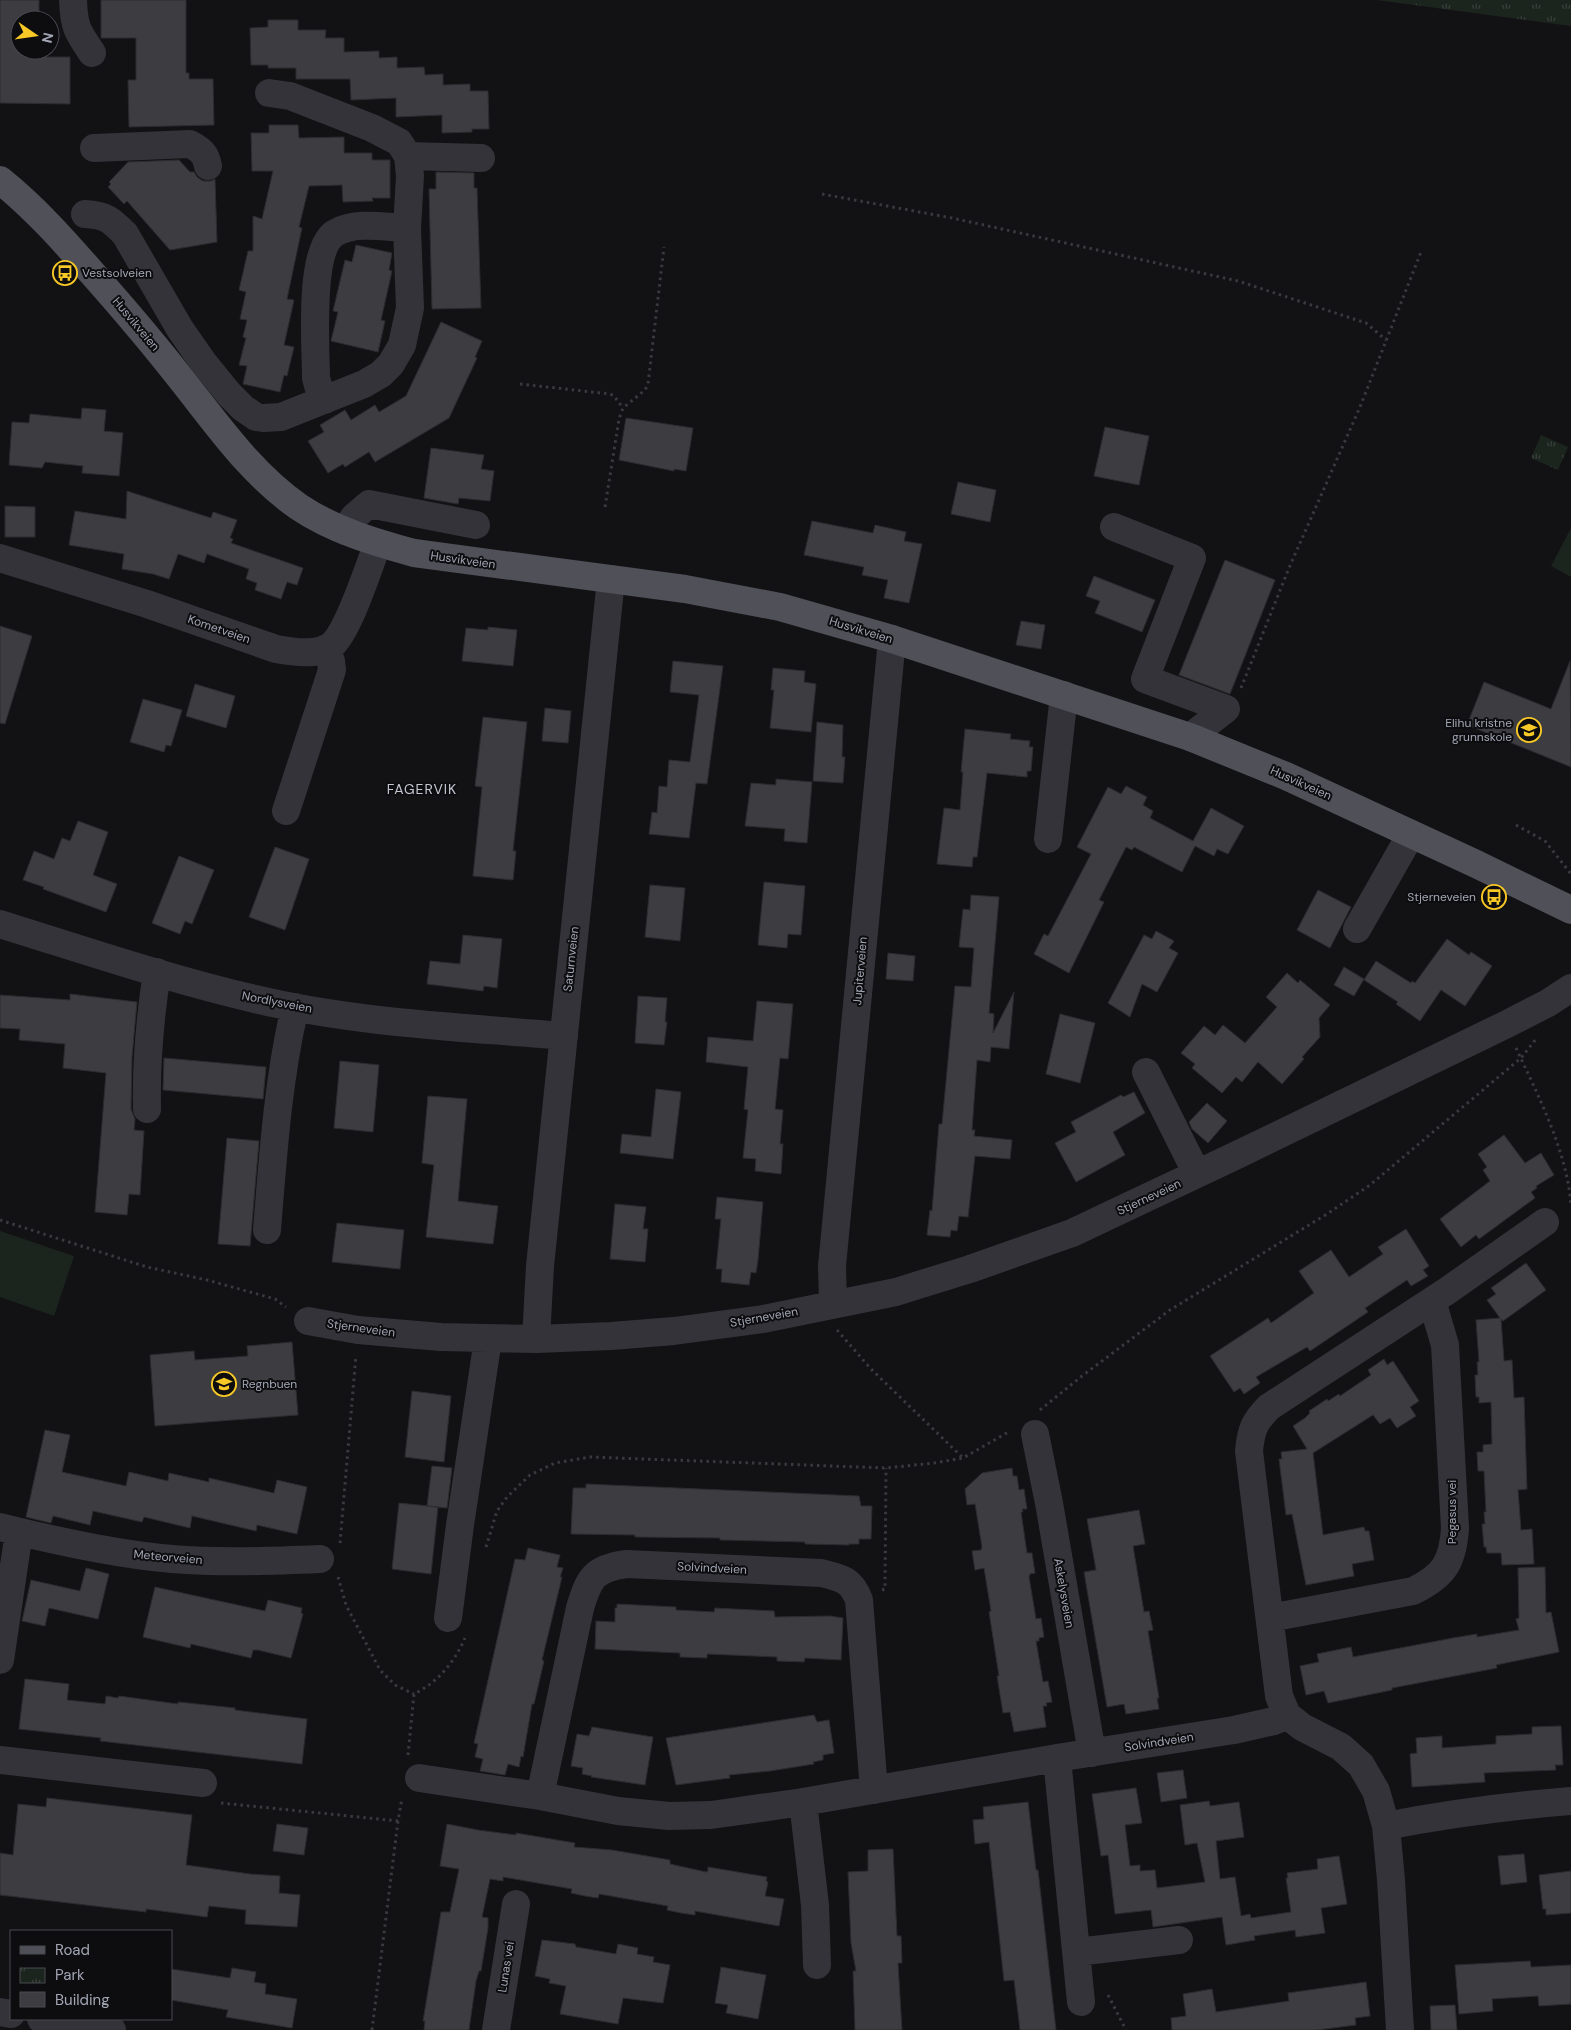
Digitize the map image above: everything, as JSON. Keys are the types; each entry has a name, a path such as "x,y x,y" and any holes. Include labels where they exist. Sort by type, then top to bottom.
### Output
{"main road":[{"name":"Husvikveien","path":"0,180 24,200 57,233 145,333 235,447 266,481 299,507 345,531 414,553 685,589 780,607 892,638 1190,737 1286,776 1571,910"}],"street":[{"path":"73,0 74,24 92,53"},
{"path":"85,214 101,215 113,222 125,234 180,329 203,362 229,394 243,408 256,417 281,417 364,384 381,374 391,364 402,345 410,308 407,228 410,176 408,156 399,142 372,128 290,96 269,93"},
{"path":"94,148 190,144 201,150 208,166"},
{"path":"408,156 481,158"},
{"path":"325,400 316,378 316,290 320,261 328,240 349,227 407,228"},
{"path":"345,531 354,517 369,504 476,525"},
{"path":"1114,527 1192,558 1145,679 1226,709"},
{"path":"286,811 332,670 331,661 324,649 332,645 344,631 378,543"},
{"name":"Kometveien","path":"0,558 147,604 276,649 297,653 324,649"},
{"name":"Saturnveien","path":"536,1339 540,1266 611,579"},
{"name":"Jupiterveien","path":"825,1306 832,1266 892,638"},
{"path":"1048,839 1064,695"},
{"path":"1190,737 1226,709"},
{"path":"1357,929 1411,834"},
{"name":"Nordlysveien","path":"0,924 157,972 255,999 294,1007 382,1020 564,1036"},
{"path":"147,1109 147,1070 152,1006 157,972"},
{"name":"Stjerneveien","path":"308,1320 358,1330 441,1337 536,1339 611,1336 674,1331 763,1319 896,1292 970,1269 1072,1233 1540,1008 1571,988"},
{"path":"267,1230 275,1127 294,1007"},
{"name":"Stjerneveien","path":"1146,1072 1197,1174"},
{"path":"1400,2030 1386,1826 1376,1791 1361,1765 1341,1747 1302,1727 1287,1715 1279,1696 1249,1451 1250,1434 1256,1420 1269,1407 1306,1381 1432,1301 1545,1222"},
{"name":"Pegasus vei","path":"1270,1618 1412,1591 1429,1583 1438,1576 1450,1558 1454,1546 1455,1528 1445,1345 1432,1301"},
{"path":"458,1624 460,1525 488,1339"},
{"name":"Askelysveien","path":"1030,1424 1092,1753"},
{"name":"Meteorveien","path":"0,1660 10,1530 126,1553 172,1559 332,1561"},
{"name":"Solvindveien","path":"540,1796 580,1608 586,1588 591,1578 598,1572 610,1566 627,1564 821,1573 842,1578 854,1588 859,1600"},
{"path":"859,1600 874,1790"},
{"name":"Solvindveien","path":"410,1776 540,1796 618,1811 669,1816 711,1815 803,1802 1057,1758 1234,1730 1274,1721 1287,1715"},
{"path":"1057,1758 1082,2002"},
{"path":"0,1760 208,1792"},
{"path":"1386,1826 1423,1819 1571,1801"},
{"path":"803,1802 815,1905 817,1966"},
{"name":"Lunas vei","path":"496,2030 516,1904"},
{"path":"1077,1952 1178,1940"},
{"path":"47,2020 112,2030"}],"path":[{"path":"822,194 952,218 1238,281 1366,323 1386,340"},
{"path":"605,507 619,419 623,408 646,390 648,384 664,247"},
{"path":"1226,709 1234,702 1240,692 1289,568 1360,407 1421,252"},
{"path":"520,384 610,394 614,396 623,408"},
{"path":"1516,825 1545,841 1571,874"},
{"path":"484,1554 497,1511 507,1497 530,1475 555,1463 590,1457 886,1468 963,1458 1030,1424 1082,1376 1170,1310 1327,1214 1370,1184 1521,1058 1558,1145 1570,1191 1571,1206"},
{"path":"0,1220 146,1267 207,1280 275,1299 308,1320"},
{"path":"825,1306 871,1369 963,1458"},
{"path":"358,1330 332,1561 346,1605 380,1670 395,1685 414,1694"},
{"path":"859,1600 885,1589 886,1468"},
{"path":"414,1694 431,1686 455,1660 465,1639 458,1624"},
{"path":"372,2030 398,1821 410,1776 414,1694"},
{"path":"208,1792 398,1821"}],"green space":[{"path":"1377,0 1571,0 1571,26"},
{"path":"1541,435 1568,447 1558,470 1531,458"},
{"path":"1571,528 1571,577 1551,566"},
{"path":"0,1231 74,1256 54,1316 0,1297"}],"building":[{"path":"0,0 39,0 39,10 10,10 10,60 60,60 60,57 70,57 70,104 0,103"},
{"path":"101,0 186,0 186,73 189,73 189,79 213,79 214,125 129,127 128,80 136,80 136,38 101,38"},
{"path":"268,20 298,20 298,30 326,30 325,38 344,38 344,52 379,51 379,58 397,57 397,68 424,67 425,75 443,74 443,85 470,84 470,91 488,91 489,129 472,129 472,132 442,133 442,115 396,117 396,98 351,100 350,79 296,79 296,68 268,68 268,65 251,65 250,28 268,27"},
{"path":"269,125 298,125 299,138 344,137 344,153 372,153 372,160 390,160 390,198 372,198 373,201 343,202 342,185 309,186 299,227 302,228 287,299 294,300 284,345 294,347 287,376 284,375 280,392 243,384 247,366 239,365 246,338 243,337 247,320 240,319 246,292 239,290 248,251 253,251 253,216 262,219 273,171 252,171 251,133 269,133"},
{"path":"179,160 190,172 194,172 203,181 215,179 217,242 170,250 127,201 124,204 108,187 111,184 109,182 128,162"},
{"path":"436,172 474,173 474,188 477,188 481,308 432,309 429,189 436,189"},
{"path":"356,245 392,253 389,270 392,271 381,320 385,321 378,352 331,341 338,312 333,311 345,260 352,262"},
{"path":"441,322 482,341 475,357 477,358 449,418 375,462 369,452 345,467 343,464 328,473 308,441 324,432 320,425 345,410 351,420 375,405 379,412 406,396"},
{"path":"82,408 106,410 104,431 123,433 119,476 82,473 83,466 45,462 42,468 9,465 12,422 29,423 30,414 81,419"},
{"path":"626,418 693,428 686,471 674,469 674,471 619,460"},
{"path":"1105,427 1149,436 1139,485 1094,476"},
{"path":"431,448 484,455 481,469 494,471 490,501 459,498 458,504 424,498"},
{"path":"958,482 996,490 990,522 951,514"},
{"path":"127,491 211,518 213,512 237,520 230,538 233,539 231,543 303,568 297,585 287,582 281,599 255,590 257,583 246,579 249,569 207,554 204,563 178,554 169,579 153,574 122,569 124,554 69,545 75,511 126,519"},
{"path":"5,506 35,507 35,537 5,537"},
{"path":"812,521 873,533 875,525 906,532 904,541 922,544 909,603 884,598 888,580 862,575 864,567 804,555"},
{"path":"1225,560 1275,580 1230,694 1179,675"},
{"path":"1094,576 1155,600 1142,632 1095,613 1100,601 1086,596"},
{"path":"1021,621 1045,625 1041,649 1016,645"},
{"path":"0,626 32,636 5,724 0,723"},
{"path":"488,627 517,630 513,666 462,661 466,628 488,630"},
{"path":"673,661 723,666 707,784 696,783 689,838 649,834 652,812 657,813 659,786 667,787 669,760 690,762 699,695 670,692"},
{"path":"1570,661 1571,767 1467,725 1484,682 1551,709"},
{"path":"773,668 805,671 804,682 816,684 811,732 770,728 774,690 771,690"},
{"path":"195,684 235,696 226,728 186,716"},
{"path":"143,699 182,710 171,746 166,745 164,752 130,742"},
{"path":"545,708 571,711 568,743 542,741"},
{"path":"483,717 527,722 513,851 516,851 513,880 473,876 482,787 475,786"},
{"path":"817,722 843,725 842,757 845,757 843,783 813,781"},
{"path":"965,729 1011,734 1010,739 1030,741 1029,747 1033,747 1031,771 1027,771 1027,777 987,773 977,857 973,857 972,867 937,864 944,808 960,810"},
{"path":"776,779 812,782 807,843 784,841 785,829 745,826 751,783 776,785"},
{"path":"1126,786 1147,797 1143,805 1153,811 1150,818 1193,841 1211,808 1244,826 1228,854 1217,849 1214,856 1195,846 1182,872 1134,847 1132,850 1126,847 1099,900 1104,902 1069,973 1034,954 1044,934 1048,936 1091,854 1077,847 1108,787 1121,794"},
{"path":"78,821 108,832 93,875 117,884 106,912 23,880 34,851 54,859 62,838 70,841"},
{"path":"275,847 309,859 285,930 249,917"},
{"path":"179,856 214,870 192,924 185,921 180,934 152,923"},
{"path":"764,882 805,886 801,935 788,934 787,948 758,945"},
{"path":"650,885 685,888 680,941 645,937"},
{"path":"1318,890 1351,907 1330,948 1297,930"},
{"path":"971,895 999,897 989,1013 994,1014 993,1033 1014,992 1009,1049 991,1047 990,1062 977,1060 972,1130 975,1130 974,1136 1012,1140 1010,1159 975,1156 968,1217 959,1216 957,1231 951,1230 950,1237 927,1235 930,1210 932,1211 939,1124 942,1124 955,986 971,987 974,948 959,947 963,909 970,910"},
{"path":"1156,931 1174,941 1169,948 1178,953 1157,992 1142,984 1130,1017 1108,1003 1144,935 1152,939"},
{"path":"463,935 502,939 497,988 484,986 483,991 427,984 430,961 460,964"},
{"path":"1447,939 1469,955 1471,952 1492,966 1465,1006 1441,990 1420,1021 1396,1004 1398,1002 1364,980 1376,961 1411,983 1412,981 1415,983"},
{"path":"888,953 915,956 913,981 886,979"},
{"path":"1344,967 1364,979 1354,996 1334,985"},
{"path":"1287,973 1298,983 1300,980 1330,1005 1319,1018 1320,1037 1282,1084 1258,1062 1242,1082 1236,1077 1222,1093 1192,1068 1195,1064 1181,1053 1204,1026 1215,1035 1223,1025 1245,1043 1277,1007 1266,997"},
{"path":"70,994 137,1002 132,1057 131,1109 135,1119 134,1130 144,1131 140,1195 129,1194 127,1215 95,1212 106,1073 63,1068 65,1044 19,1040 20,1029 0,1028 0,995 70,1000"},
{"path":"638,996 667,998 665,1022 667,1022 664,1045 635,1043"},
{"path":"757,1001 793,1004 788,1059 780,1058 775,1109 783,1110 780,1144 783,1144 781,1174 755,1171 756,1159 743,1158 748,1110 744,1109 748,1067 706,1062 708,1037 753,1041"},
{"path":"1060,1014 1095,1023 1080,1083 1046,1074"},
{"path":"164,1058 266,1067 263,1099 163,1090"},
{"path":"340,1061 379,1065 373,1132 334,1128"},
{"path":"656,1089 681,1092 673,1159 620,1153 622,1134 651,1137"},
{"path":"1134,1092 1145,1113 1113,1132 1125,1155 1076,1182 1055,1143 1076,1132 1071,1122 1121,1095 1123,1097"},
{"path":"428,1096 467,1099 458,1201 498,1206 493,1244 426,1237 434,1165 422,1163"},
{"path":"1207,1103 1227,1121 1208,1143 1192,1129 1189,1122"},
{"path":"1504,1135 1525,1163 1541,1153 1554,1175 1536,1186 1537,1188 1531,1192 1535,1198 1479,1239 1476,1235 1461,1247 1440,1219 1490,1181 1483,1170 1487,1167 1478,1154"},
{"path":"227,1138 259,1141 250,1246 218,1244"},
{"path":"717,1197 763,1202 756,1273 751,1272 749,1285 721,1282 722,1269 716,1269 721,1219 715,1219"},
{"path":"615,1204 646,1207 643,1229 648,1229 645,1262 610,1259"},
{"path":"337,1223 404,1230 400,1269 332,1262"},
{"path":"1406,1229 1429,1266 1423,1270 1428,1276 1411,1286 1407,1280 1365,1308 1368,1312 1310,1351 1307,1347 1256,1377 1260,1383 1244,1394 1240,1388 1234,1392 1210,1356 1268,1318 1271,1323 1314,1293 1299,1271 1331,1250 1349,1277 1383,1254 1378,1247"},
{"path":"1526,1263 1546,1290 1503,1321 1501,1319 1504,1361 1512,1360 1514,1398 1524,1397 1527,1489 1518,1490 1521,1530 1532,1529 1534,1564 1502,1565 1501,1553 1487,1553 1486,1547 1484,1547 1482,1524 1485,1524 1484,1512 1486,1512 1484,1471 1478,1471 1477,1452 1483,1452 1483,1445 1492,1444 1491,1402 1479,1403 1479,1397 1476,1397 1475,1375 1478,1375 1477,1362 1479,1362 1476,1320 1500,1318 1487,1300 1496,1294 1491,1288"},
{"path":"292,1342 298,1415 155,1426 150,1355 194,1351 195,1360 248,1356 247,1346"},
{"path":"1384,1359 1387,1365 1393,1361 1419,1401 1410,1407 1416,1416 1397,1428 1390,1418 1380,1424 1373,1415 1313,1453 1323,1535 1364,1527 1365,1531 1369,1531 1374,1560 1352,1564 1354,1576 1306,1585 1292,1514 1286,1515 1279,1459 1282,1459 1281,1452 1307,1449 1293,1426 1305,1418 1310,1413 1309,1411 1327,1399 1328,1401 1339,1394 1340,1396 1371,1375 1368,1370"},
{"path":"412,1391 451,1396 444,1462 405,1457"},
{"path":"45,1430 70,1435 62,1472 126,1486 129,1472 168,1481 169,1473 209,1482 209,1478 274,1493 277,1480 307,1487 297,1534 257,1525 256,1531 192,1516 190,1528 144,1517 142,1522 93,1511 90,1525 53,1516 51,1523 26,1517"},
{"path":"432,1466 452,1468 447,1508 427,1506"},
{"path":"1012,1468 1013,1476 1017,1476 1019,1490 1024,1489 1027,1509 1022,1509 1023,1512 1021,1512 1027,1553 1032,1553 1035,1573 1030,1574 1029,1577 1036,1619 1041,1618 1044,1637 1036,1641 1043,1682 1048,1681 1052,1702 1046,1703 1047,1706 1043,1706 1046,1727 1014,1732 1010,1712 1003,1713 984,1568 975,1570 972,1551 981,1550 982,1547 975,1504 967,1505 965,1489 982,1473"},
{"path":"586,1484 859,1496 861,1506 872,1506 871,1539 859,1539 859,1544 849,1545 720,1540 720,1538 571,1534 573,1488 586,1488"},
{"path":"399,1503 438,1507 431,1574 392,1569"},
{"path":"1139,1510 1145,1544 1133,1546 1144,1612 1149,1611 1153,1630 1148,1631 1159,1698 1157,1698 1159,1709 1126,1714 1124,1704 1107,1707 1084,1572 1096,1570 1087,1519"},
{"path":"528,1548 560,1555 557,1567 563,1568 542,1660 544,1661 534,1704 532,1704 523,1757 521,1756 519,1767 508,1764 505,1775 480,1771 483,1759 475,1757 478,1744 474,1743 515,1559 525,1560"},
{"path":"1545,1567 1546,1613 1551,1612 1559,1652 1496,1665 1497,1668 1392,1688 1392,1690 1328,1703 1324,1691 1306,1695 1300,1666 1319,1662 1317,1654 1351,1647 1353,1657 1477,1634 1477,1637 1519,1630 1516,1619 1519,1618 1518,1568"},
{"path":"86,1568 109,1574 98,1619 49,1608 45,1626 22,1621 31,1580 80,1591"},
{"path":"155,1587 265,1611 268,1600 302,1608 301,1613 303,1614 291,1658 253,1650 251,1658 191,1644 190,1648 143,1637"},
{"path":"617,1604 676,1607 676,1610 714,1612 715,1608 774,1611 775,1617 830,1616 843,1618 841,1660 805,1658 804,1662 777,1661 777,1657 707,1654 707,1658 680,1657 680,1653 595,1649 596,1621 615,1622 615,1608 617,1608"},
{"path":"25,1679 69,1684 67,1700 105,1704 106,1696 118,1698 119,1696 178,1704 178,1702 235,1708 235,1710 307,1719 302,1764 100,1741 101,1738 19,1729"},
{"path":"814,1715 817,1722 829,1720 834,1753 823,1755 823,1760 813,1762 814,1764 729,1775 730,1778 676,1785 666,1738"},
{"path":"1561,1726 1563,1765 1555,1765 1556,1770 1484,1773 1485,1782 1412,1787 1410,1754 1417,1753 1416,1738 1442,1736 1442,1748 1496,1744 1496,1736 1532,1734 1532,1727"},
{"path":"592,1727 653,1737 645,1785 591,1777 582,1774 583,1768 571,1766 577,1734 589,1736"},
{"path":"1183,1770 1187,1798 1161,1802 1157,1773"},
{"path":"1136,1788 1142,1823 1125,1825 1130,1866 1140,1865 1140,1871 1155,1870 1157,1888 1205,1882 1197,1843 1185,1845 1180,1805 1209,1801 1210,1806 1239,1802 1244,1837 1216,1841 1220,1879 1235,1877 1241,1916 1250,1914 1251,1918 1291,1912 1286,1878 1288,1878 1287,1873 1318,1869 1317,1859 1339,1856 1347,1904 1321,1908 1325,1933 1296,1937 1295,1930 1254,1936 1255,1940 1226,1945 1222,1917 1153,1927 1151,1910 1115,1914 1108,1855 1101,1856 1092,1794"},
{"path":"47,1798 192,1815 186,1865 250,1874 280,1876 279,1893 300,1895 297,1927 245,1924 246,1910 209,1906 207,1917 146,1909 146,1912 0,1895 0,1853 13,1855 18,1804 46,1807"},
{"path":"1028,1802 1036,1870 1038,1870 1056,2030 1020,2030 1014,1980 1004,1981 989,1842 975,1844 973,1820 984,1819 983,1807"},
{"path":"277,1824 308,1828 304,1855 273,1851"},
{"path":"447,1824 575,1843 574,1847 612,1850 670,1860 670,1864 706,1872 708,1867 767,1877 766,1881 768,1882 765,1896 784,1899 779,1926 695,1911 695,1915 681,1913 667,1910 668,1906 599,1894 598,1898 585,1896 571,1893 572,1889 503,1877 503,1881 490,1879 482,1917 488,1918 488,1928 481,1971 479,1971 476,1981 469,2030 424,2030 425,2021 423,2021 441,1912 450,1912 459,1869 440,1866"},
{"path":"893,1849 897,1936 901,1936 902,1963 898,1963 902,2030 855,2030 853,1971 856,1971 851,1943 848,1872 868,1871 868,1850"},
{"path":"1524,1854 1527,1882 1501,1885 1498,1856"},
{"path":"1571,1871 1571,1913 1546,1915 1546,1909 1543,1909 1539,1875"},
{"path":"542,1940 575,1944 576,1947 616,1954 618,1944 638,1948 637,1954 654,1957 653,1962 670,1965 663,2003 623,1998 618,2024 560,2014 566,1986 549,1983 550,1979 535,1976"},
{"path":"1530,1961 1531,1967 1571,1965 1571,2004 1539,2006 1538,1996 1492,1999 1493,2011 1459,2014 1455,1965"},
{"path":"721,1967 766,1975 758,2019 726,2013 728,2005 715,2003"},
{"path":"232,1968 256,1972 254,1982 266,1984 265,1994 297,1999 292,2028 226,2017 228,2010 172,2000 172,1969 230,1978"},
{"path":"1366,1982 1370,2016 1355,2018 1356,2025 1317,2030 1172,2030 1171,2018 1186,2016 1183,1994 1212,1989 1216,2012 1289,2001 1288,1993"},
{"path":"1455,2005 1457,2030 1431,2030 1430,2006"}],"place":[{"name":"Vestsolveien","path":"65,273"},
{"name":"Elihu kristne grunnskole","path":"1529,730"},
{"name":"Stjerneveien","path":"1494,897"},
{"name":"Regnbuen","path":"224,1384"}],"district":[{"name":"FAGERVIK","path":"422,789"}]}
